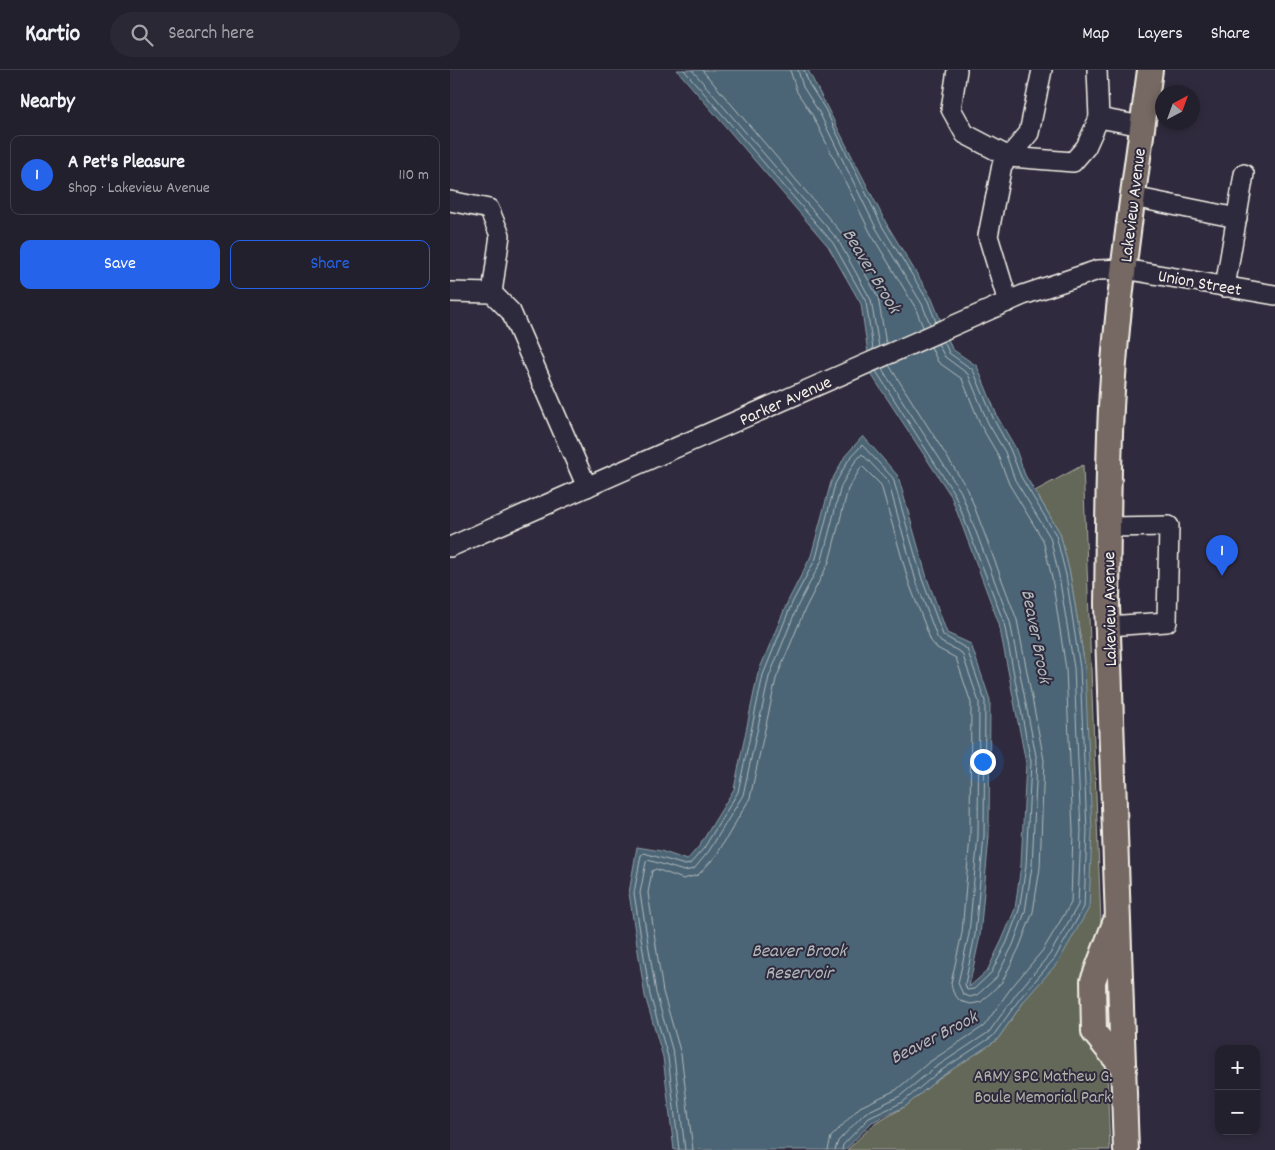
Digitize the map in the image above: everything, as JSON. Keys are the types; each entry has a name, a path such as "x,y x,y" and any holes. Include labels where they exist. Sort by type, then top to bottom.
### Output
{"main road":[{"name":"Lakeview Avenue","path":"1126,1150 1108,626 1108,527 1111,407 1124,269 1150,70"}],"street":[{"path":"957,70 951,110 965,134 1010,157 1073,162 1086,147 1100,118 1097,70"},
{"path":"1008,302 988,236 1002,165 1029,133 1042,70"},
{"path":"1100,118 1142,126"},
{"path":"1225,287 1244,174"},
{"path":"1133,197 1237,218"},
{"path":"450,201 489,209 500,235 492,293"},
{"name":"Parker Avenue","path":"450,547 1008,302 1098,270 1124,269"},
{"name":"Union Street","path":"1124,269 1275,295"},
{"path":"450,292 492,293 511,312 587,487"},
{"path":"1108,527 1169,526 1167,622 1108,626"}],"green space":[{"name":"ARMY SPC Mathew G. Boule Memorial Park","path":"1083,465 1110,1150 847,1150 873,1125 906,1106 939,1078 997,1040 1025,1000 1085,667 1070,574 1060,533 1035,491"}],"water":[{"name":"Beaver Brook Reservoir","path":"677,70 808,70 886,223 932,299 952,349 977,366 998,418 1015,447 1025,475 1060,533 1070,574 1085,667 1092,831 1089,908 1059,961 1025,1000 997,1040 939,1078 906,1106 872,1122 845,1150 674,1150 663,1057 645,996 629,893 637,847 661,851 687,860 700,845 734,789 758,673 788,601 811,556 831,482 845,456 863,436 898,476 927,578 947,633 971,644 990,700 989,837 980,936 969,987 987,971 1015,909 1021,865 1026,763 999,624 951,496 871,374 861,304 828,246"}],"place":[{"name":"A Pet's Pleasure","path":"1222,576"}],"water label":[{"name":"Beaver Brook","path":"873,270"},
{"name":"Beaver Brook","path":"1038,636"},
{"name":"Beaver Brook","path":"933,1036"}]}
